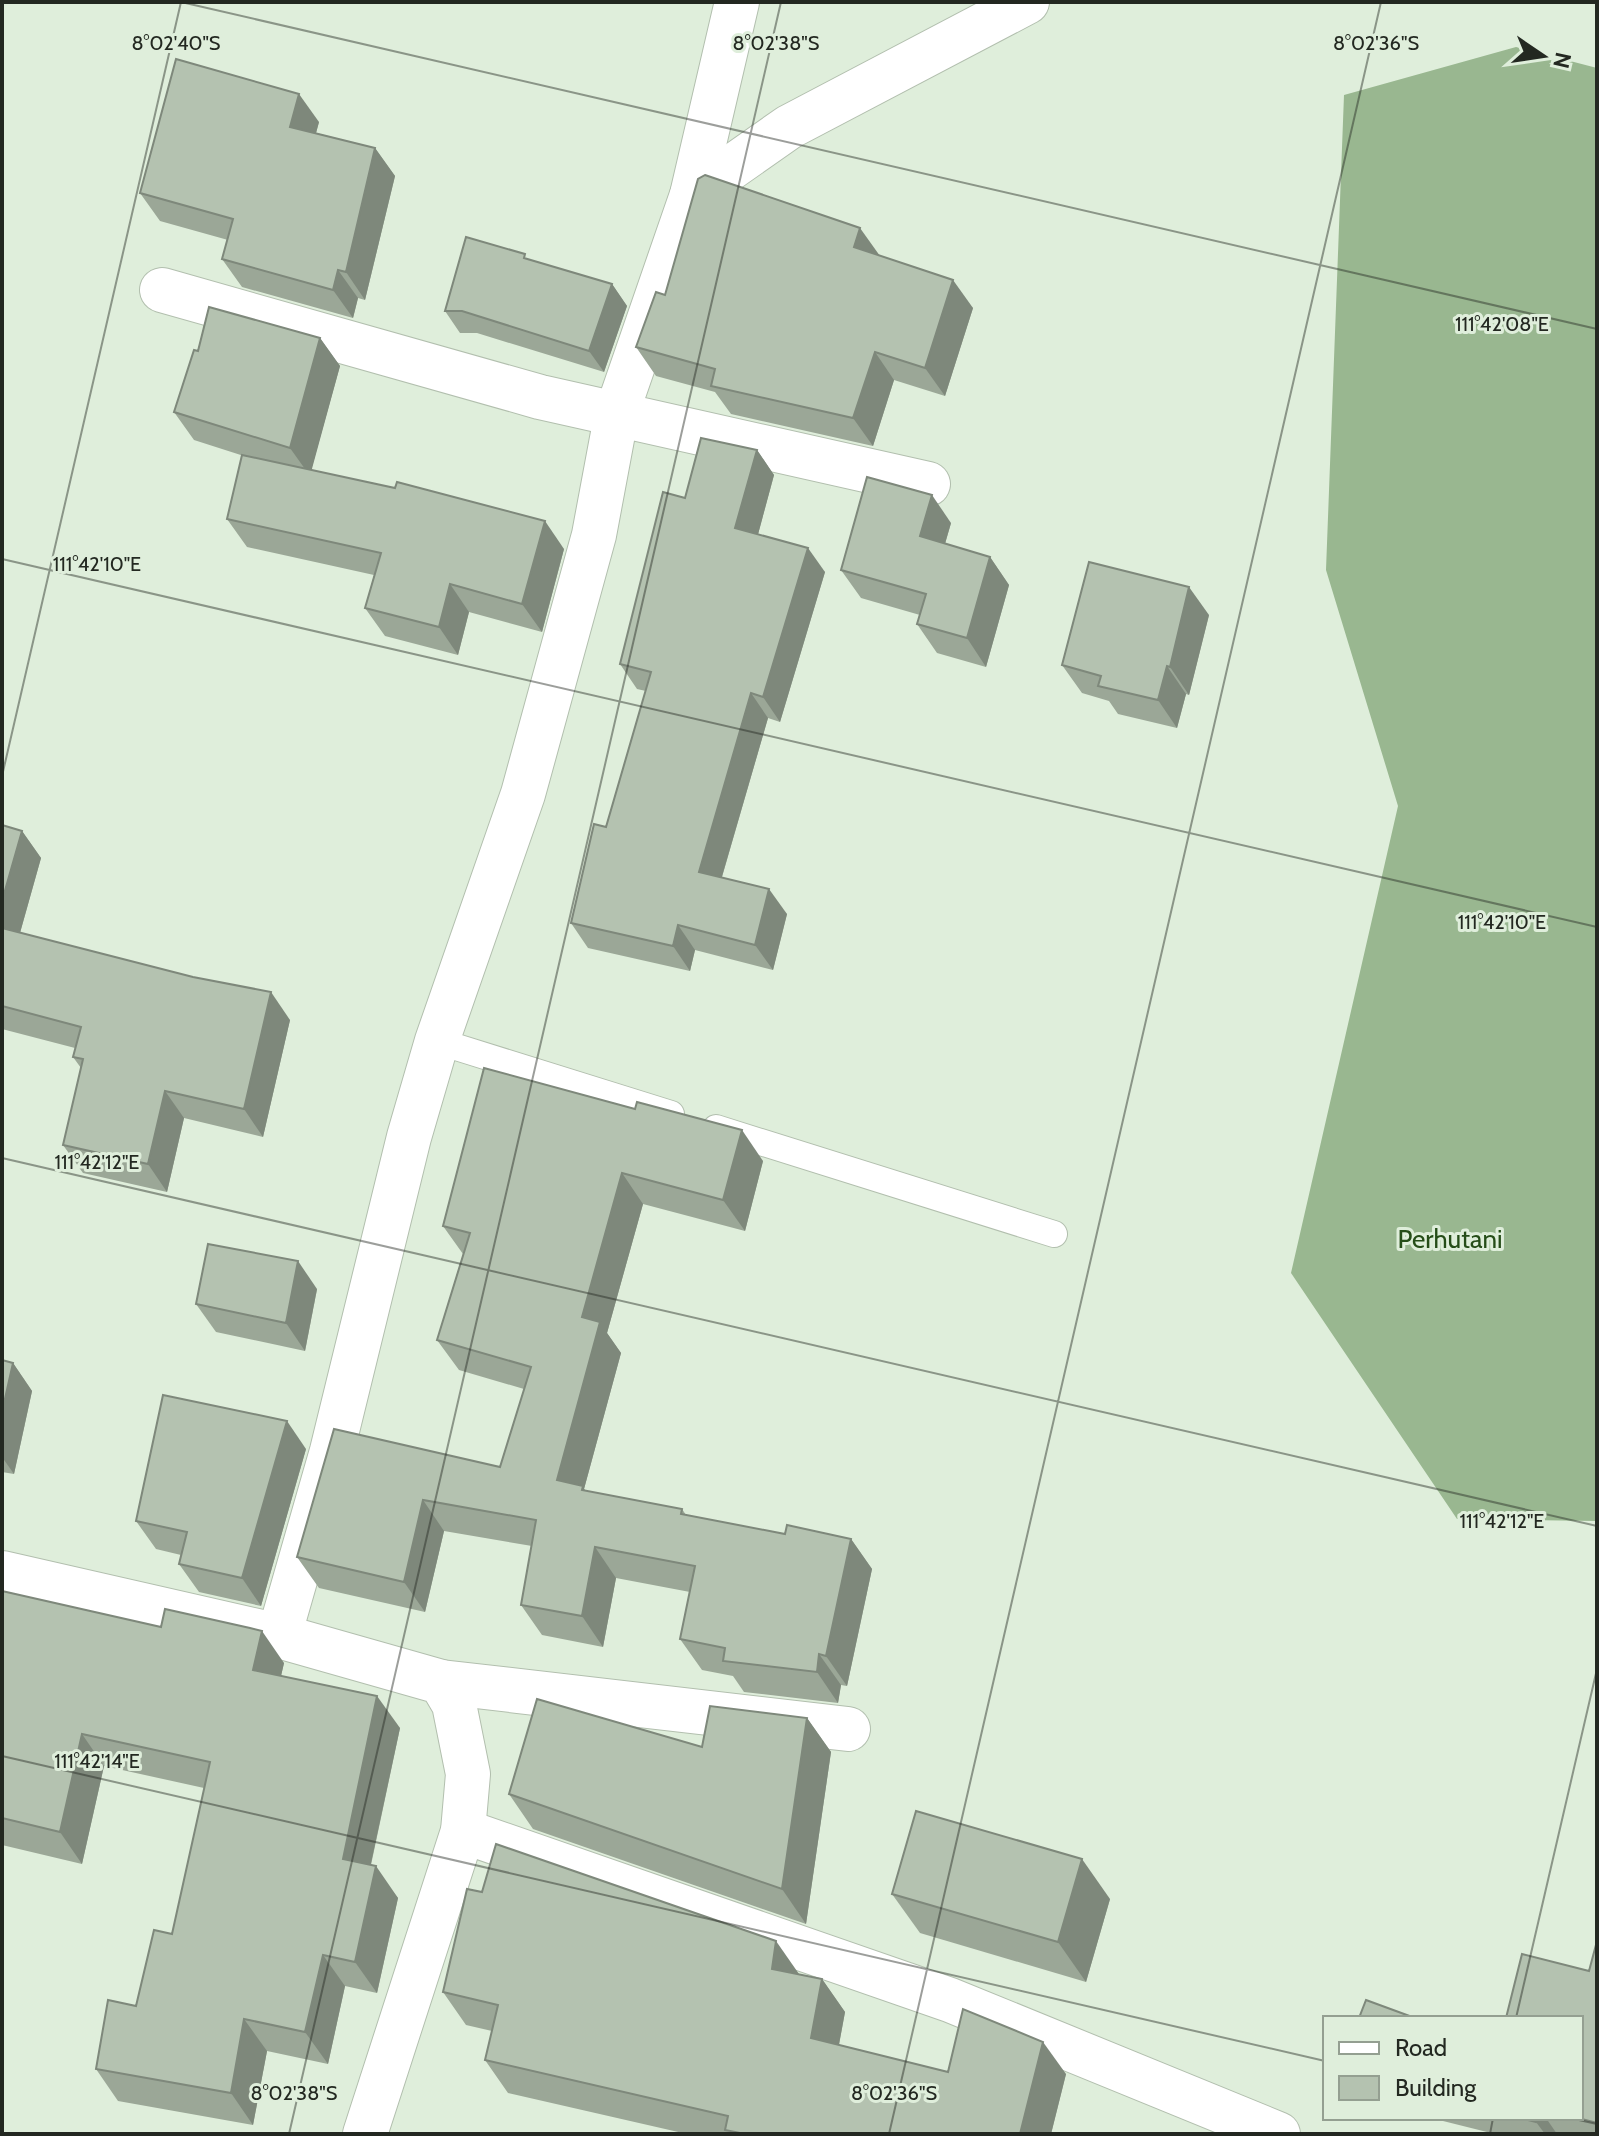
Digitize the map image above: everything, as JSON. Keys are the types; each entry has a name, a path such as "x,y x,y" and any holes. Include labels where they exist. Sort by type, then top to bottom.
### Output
{"street":[{"path":"279,1636 332,1451 409,1137 437,1041 523,794 594,535 617,412 692,195 737,2"},
{"path":"692,195 789,127 1027,2"},
{"path":"162,290 540,397 928,484"},
{"path":"2,1573 279,1636 441,1682 848,1729"},
{"path":"365,2134 463,1831 468,1774 454,1704 441,1682"},
{"path":"463,1831 950,2000 1278,2134"}],"lane":[{"path":"437,1041 1054,1234"}],"green space":[{"name":"Perhutani","path":"1516,47 1597,68 1597,1521 1457,1519 1291,1273 1398,806 1326,570 1344,95"}],"building":[{"path":"176,59 299,94 290,127 375,148 346,272 338,270 333,290 222,259 233,219 140,193"},
{"path":"705,175 860,228 854,247 953,280 925,368 875,352 853,418 711,386 715,369 636,347 656,292 665,295 698,179"},
{"path":"466,237 612,284 589,351 462,311 445,311"},
{"path":"209,307 320,338 290,448 174,412 194,350 198,351"},
{"path":"701,438 757,450 735,528 808,548 763,697 751,693 699,872 769,889 755,945 678,925 673,946 571,923 594,824 606,827 651,672 620,664 663,492 685,498"},
{"path":"242,455 395,488 397,482 545,521 522,604 450,584 439,627 365,608 381,553 227,519"},
{"path":"867,477 932,495 920,536 990,557 967,638 917,624 926,594 841,570"},
{"path":"1089,562 1189,587 1170,667 1167,666 1158,700 1098,686 1101,676 1062,665"},
{"path":"2,825 22,831 2,901"},
{"path":"2,928 193,977 271,992 244,1109 165,1091 148,1164 63,1145 83,1059 73,1057 81,1027 2,1006"},
{"path":"484,1068 635,1109 637,1102 742,1130 723,1200 622,1173 582,1317 600,1322 557,1480 583,1486 582,1490 682,1509 681,1514 785,1534 787,1525 851,1539 826,1656 819,1654 817,1672 723,1661 725,1648 680,1639 695,1566 595,1547 582,1616 521,1605 536,1520 423,1500 404,1582 297,1557 334,1429 500,1467 531,1367 437,1340 470,1233 443,1226"},
{"path":"208,1244 298,1261 286,1323 196,1304"},
{"path":"2,1360 13,1363 2,1412"},
{"path":"163,1395 287,1421 242,1578 179,1564 187,1532 136,1521"},
{"path":"2,1591 161,1627 165,1609 262,1631 253,1670 377,1696 343,1859 376,1866 355,1962 323,1955 305,2032 244,2019 231,2093 96,2069 108,2000 136,2006 154,1930 172,1934 210,1762 82,1734 60,1832 2,1818"},
{"path":"537,1699 702,1747 710,1706 807,1718 782,1889 509,1794"},
{"path":"916,1811 1082,1859 1058,1942 892,1894"},
{"path":"496,1844 776,1941 772,1969 822,1979 811,2038 948,2072 963,2009 1043,2042 1020,2134 745,2134 725,2130 728,2116 485,2060 498,2005 443,1992 467,1889 482,1892"},
{"path":"1597,1941 1597,2123 1583,2119 1583,2016 1506,2016 1522,1954 1589,1971"},
{"path":"1366,2000 1410,2016 1360,2016"}]}
